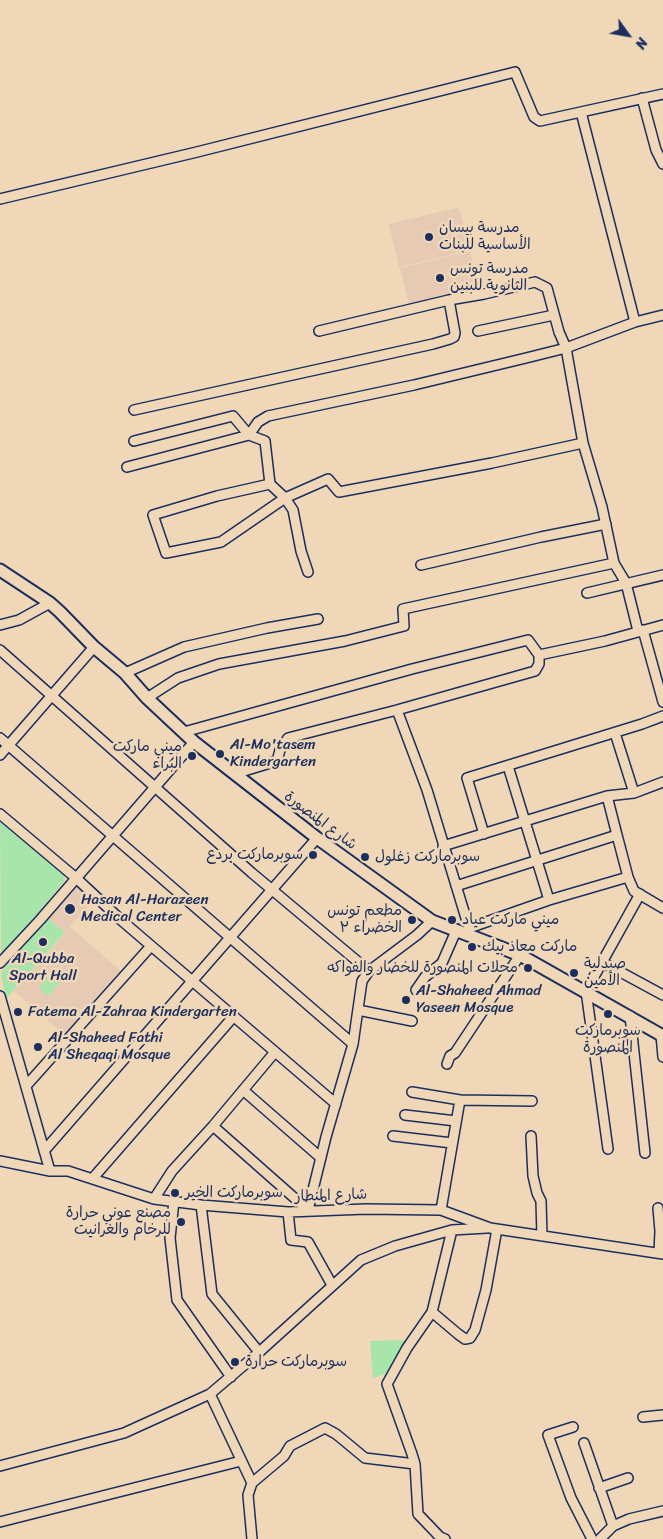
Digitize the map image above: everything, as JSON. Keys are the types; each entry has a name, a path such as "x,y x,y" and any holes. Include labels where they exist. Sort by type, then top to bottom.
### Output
{"main road":[{"name":"شارع المنصورة","path":"0,570 50,603 94,647 125,673 147,698 194,742 317,838 432,921 456,931 469,932 520,955 630,1016 662,1036"}],"street":[{"path":"0,199 197,152 515,72 534,117 540,121 663,94"},
{"path":"642,98 656,150 663,164"},
{"path":"581,112 635,322"},
{"path":"319,331 535,282 547,288 566,348 583,443 606,524 614,563 626,583 663,702"},
{"path":"134,410 450,339 454,337 455,333 449,300"},
{"path":"478,330 554,314"},
{"path":"127,467 250,435 258,422 268,416 414,385 566,348 635,322 663,315"},
{"path":"134,441 233,416 250,435 265,441 270,484 285,498 293,510 301,551 308,572"},
{"path":"270,484 217,496 152,515 166,553 220,542 285,498 328,479 339,492 492,463 583,443"},
{"path":"421,565 606,524"},
{"path":"147,698 178,678 219,664 345,641 404,626 403,609 614,563"},
{"path":"586,593 663,575"},
{"path":"0,625 19,620 50,603"},
{"path":"125,673 184,647 267,628 318,619"},
{"path":"540,655 605,641 663,625"},
{"path":"184,732 412,669 528,640 540,655 539,664 535,671 397,710 288,738 280,750 277,761 234,774"},
{"path":"0,755 94,647"},
{"path":"0,650 273,890 369,971"},
{"path":"397,710 427,790 469,932 549,900 628,877"},
{"path":"484,834 468,778 663,716"},
{"path":"615,732 634,793"},
{"path":"0,738 353,1044"},
{"path":"0,963 194,742"},
{"path":"508,766 549,900"},
{"path":"443,846 607,796 634,793 663,782"},
{"path":"607,796 628,877 634,891 663,908"},
{"path":"0,814 336,1104"},
{"path":"456,886 618,835"},
{"path":"44,1151 317,838"},
{"path":"608,1149 586,991 640,894"},
{"path":"213,1126 308,1210 353,1044 362,980 369,971 417,935 432,921"},
{"path":"416,990 425,977 442,963 456,931"},
{"path":"26,1086 151,946"},
{"path":"447,1064 450,1056 455,1053 520,955"},
{"path":"602,962 663,995"},
{"path":"0,996 50,1171"},
{"path":"358,1010 412,1021"},
{"path":"93,1178 234,1016"},
{"path":"630,1016 645,1153"},
{"path":"662,1036 663,1057"},
{"path":"154,1199 172,1170 213,1126 275,1052"},
{"path":"243,1090 321,1158"},
{"path":"412,1092 460,1100 532,1101"},
{"path":"441,1210 460,1100"},
{"path":"405,1115 456,1121"},
{"path":"393,1136 452,1143"},
{"path":"531,1136 533,1176 537,1194 541,1201 542,1236"},
{"name":"شارع المنطار","path":"0,1161 50,1171 68,1171 154,1199 288,1212 308,1210 441,1210 494,1229 661,1253"},
{"path":"174,1201 170,1244 178,1300 231,1377"},
{"path":"201,1205 212,1294 259,1352"},
{"path":"658,1208 661,1230 661,1253"},
{"path":"288,1212 291,1240 308,1242 332,1285"},
{"path":"0,1466 124,1433 210,1394 361,1260 395,1246 452,1230 494,1229 484,1298 475,1330 470,1338 465,1339 432,1312"},
{"path":"442,1538 418,1514 415,1464 387,1384 407,1348 432,1312 452,1230"},
{"path":"210,1394 252,1483"},
{"path":"642,1417 663,1415"},
{"path":"573,1426 548,1436 571,1498 592,1539"},
{"path":"252,1539 248,1495 252,1483 284,1456 290,1446 325,1428 336,1434 365,1458 415,1464"},
{"path":"584,1443 613,1526"},
{"path":"0,1522 241,1461"},
{"path":"599,1488 628,1478"},
{"path":"600,1539 613,1526 629,1519 663,1511"}],"shaded area":[{"name":"مدرسة بيسان الأساسية للبنات","path":"456,208 460,210 470,250 399,267 389,224"},
{"name":"مدرسة تونس الثانوية للبنين","path":"470,251 480,291 412,306 409,304 400,268"},
{"path":"72,888 79,888 93,900 70,927 121,971 65,1035 14,991 65,933 47,918"}],"green space":[{"path":"0,821 63,873 65,880 6,952 1,955"},
{"path":"47,918 65,932 6,999 1,975 3,970"},
{"path":"56,968 65,977 48,996 39,987"},
{"path":"408,1340 389,1373 373,1378 370,1341"}],"place":[{"name":"مدرسة بيسان الأساسية للبنات","path":"429,237"},
{"name":"مدرسة تونس الثانوية للبنين","path":"440,278"},
{"name":"Al-Mo'tasem Kindergarten","path":"220,754"},
{"name":"ميني ماركت البراء","path":"192,756"},
{"name":"سوبرماركت بردع","path":"313,855"},
{"name":"سوبرماركت زغلول","path":"365,857"},
{"name":"Hasan Al-Harazeen Medical Center","path":"70,909"},
{"name":"مطعم تونس الخضراء ٣","path":"412,920"},
{"name":"ميني ماركت عياد","path":"452,920"},
{"name":"Al-Qubba Sport Hall","path":"43,942"},
{"name":"ماركت معاذ بيك","path":"472,947"},
{"name":"محلات المنصورة للخضار والفواكه","path":"528,968"},
{"name":"صيدلية الأمين","path":"574,973"},
{"name":"Al-Shaheed Ahmad Yaseen Mosque","path":"406,1000"},
{"name":"Fatema Al-Zahraa Kindergarten","path":"18,1012"},
{"name":"سوبرماركت المنصورة","path":"608,1014"},
{"name":"Al-Shaheed Fathi Al Sheqaqi Mosque","path":"38,1047"},
{"name":"سوبرماركت الخير","path":"175,1193"},
{"name":"مصنع عوني حرارة للرخام والغرانيت","path":"181,1222"},
{"name":"سوبرماركت حرارة","path":"235,1362"}]}
